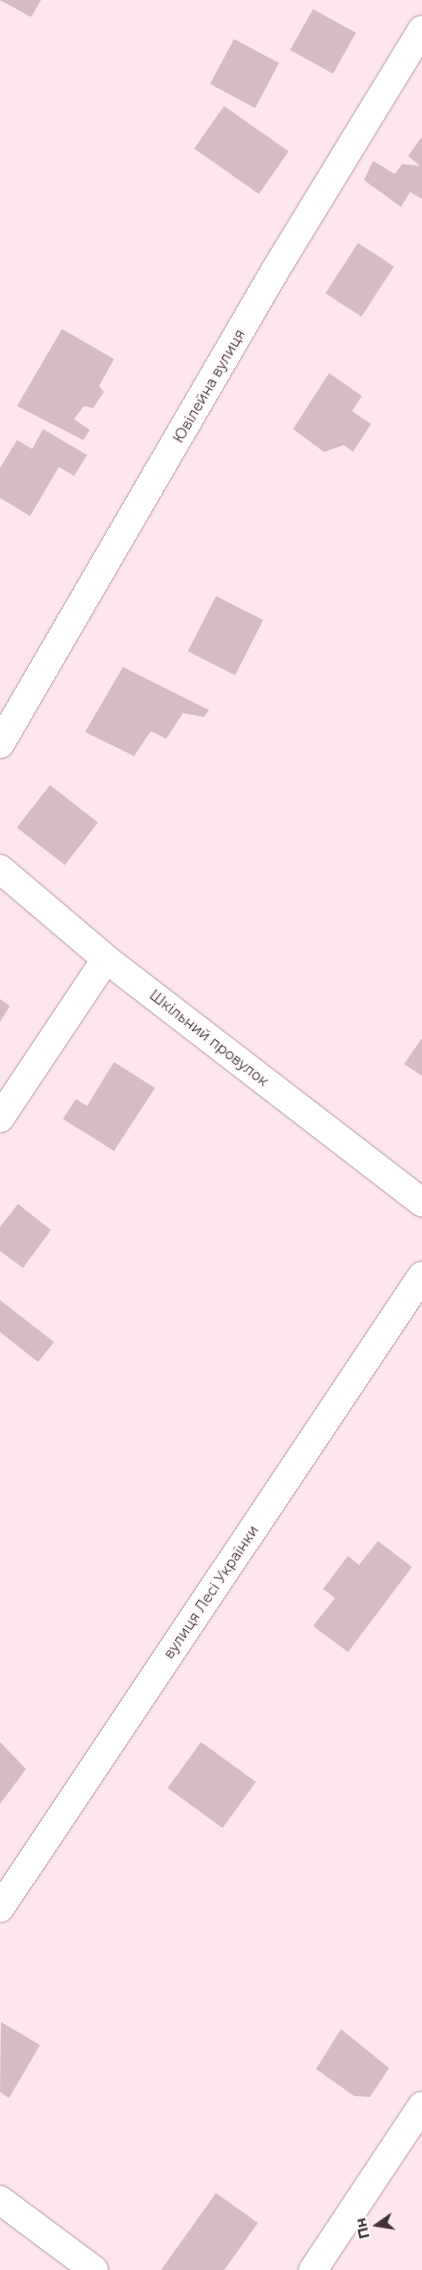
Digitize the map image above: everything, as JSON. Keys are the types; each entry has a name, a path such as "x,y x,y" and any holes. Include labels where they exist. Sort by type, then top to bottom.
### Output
{"street":[{"name":"Ювілейна вулиця","path":"0,744 276,269 422,30"},
{"name":"Шкільний провулок","path":"0,868 106,959 422,1202"},
{"path":"0,1118 106,959"},
{"name":"вулиця Лесі Українки","path":"0,1908 422,1276"},
{"path":"313,2270 422,2106"},
{"path":"0,2200 94,2270"}],"building":[{"path":"0,0 41,0 31,17"},
{"path":"313,9 356,33 333,74 290,50"},
{"path":"234,39 279,63 255,108 210,84"},
{"path":"224,106 289,151 259,194 194,149"},
{"path":"422,137 422,199 410,192 401,207 364,180 373,161 395,174 402,164 420,166 408,156"},
{"path":"358,243 394,266 361,317 325,293"},
{"path":"62,329 114,359 99,386 104,392 93,408 84,406 74,419 90,430 83,440 17,406"},
{"path":"329,373 362,396 352,411 371,424 353,452 344,445 324,452 293,429"},
{"path":"43,429 87,455 74,476 59,467 30,516 0,498 0,468 17,440 32,449"},
{"path":"216,596 263,620 235,675 188,651"},
{"path":"123,667 209,710 204,717 183,713 166,739 151,731 134,756 85,732"},
{"path":"50,785 98,823 65,865 17,828"},
{"path":"0,999 10,1006 0,1022"},
{"path":"422,1038 422,1076 404,1064"},
{"path":"114,1062 155,1088 114,1151 63,1119 76,1099 87,1106"},
{"path":"18,1204 51,1230 23,1268 0,1251 0,1227"},
{"path":"0,1300 54,1342 38,1362 0,1332"},
{"path":"378,1541 412,1567 348,1652 313,1626 335,1598 323,1589 348,1556 359,1565"},
{"path":"0,1742 26,1769 0,1804"},
{"path":"201,1742 256,1782 223,1828 167,1788"},
{"path":"1,2022 40,2045 9,2098 0,2092"},
{"path":"341,2029 389,2068 370,2097 354,2096 316,2069"},
{"path":"216,2193 258,2223 224,2270 161,2270"}]}
